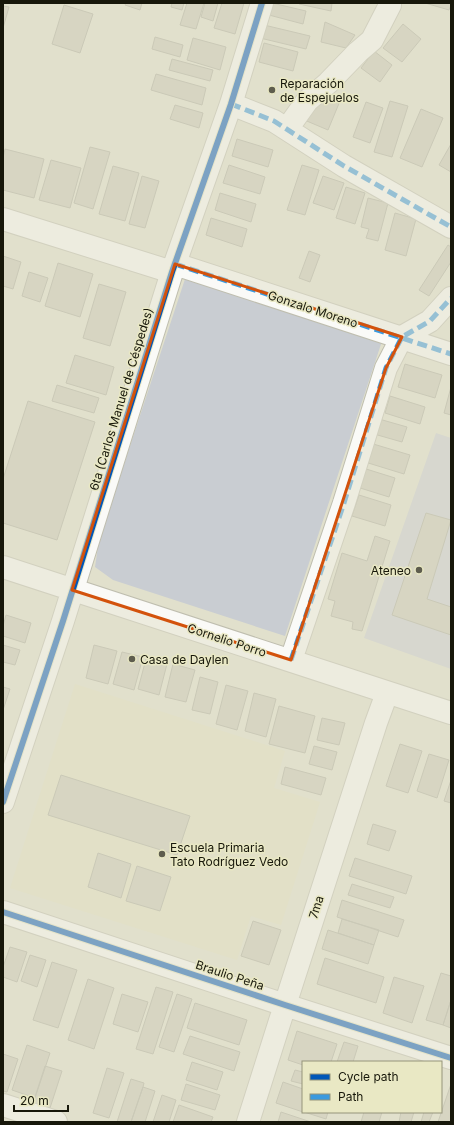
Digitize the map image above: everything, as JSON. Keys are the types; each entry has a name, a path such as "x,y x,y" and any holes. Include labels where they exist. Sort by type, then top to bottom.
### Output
{"street":[{"name":"6ta (Carlos Manuel de Céspedes)","path":"3,802 63,621 174,268 231,104 262,3"},
{"path":"287,129 307,101 328,83 358,52 372,40 390,5"},
{"path":"231,104 274,121 344,166 451,227"},
{"name":"Gonzalo Moreno","path":"3,219 174,268 451,354"},
{"path":"291,660 344,503 386,368 402,338 430,322 451,298"},
{"name":"Cornelio Porro","path":"3,567 451,713"},
{"name":"7ma","path":"248,1122 376,723 387,693"},
{"name":"Braulio Peña","path":"3,912 451,1058"},
{"path":"3,1105 56,1122"}],"highlighted area":[{"path":"175,264 402,337 386,368 291,660 72,590"}],"shaded area":[{"path":"186,276 383,338 285,636 113,580 95,567 99,540"},
{"name":"Ateneo","path":"436,433 451,438 451,669 364,638"},
{"name":"Escuela Primaria Tato Rodríguez Vedo","path":"75,684 285,751 274,788 320,802 281,925 251,916 237,960 10,888"}],"building":[{"path":"126,3 142,3 140,10 125,5"},
{"path":"172,3 184,3 182,10 171,7"},
{"path":"187,3 204,3 196,29 180,25"},
{"path":"205,3 218,3 213,21 201,17"},
{"path":"222,3 244,3 235,34 214,28"},
{"path":"272,3 306,11 303,24 269,15"},
{"path":"299,3 332,3 331,11"},
{"path":"425,3 451,3 451,5 449,10"},
{"path":"64,5 93,14 80,53 52,44"},
{"path":"3,6 9,7 3,28"},
{"path":"325,22 355,35 346,48 321,42"},
{"path":"403,24 421,39 402,62 383,48"},
{"path":"264,25 310,36 306,49 260,38"},
{"path":"155,37 183,45 180,57 152,49"},
{"path":"193,38 226,47 220,70 187,60"},
{"path":"264,43 298,52 293,71 259,62"},
{"path":"374,51 392,65 380,82 361,68"},
{"path":"172,59 213,70 210,81 169,70"},
{"path":"156,74 206,88 202,105 151,90"},
{"path":"324,94 340,101 328,130 302,119"},
{"path":"390,101 408,106 392,157 374,152"},
{"path":"366,102 383,108 370,143 353,137"},
{"path":"175,105 203,113 199,128 170,119"},
{"path":"421,109 443,118 422,167 400,158"},
{"path":"237,139 273,150 268,167 232,156"},
{"path":"451,144 451,172 439,165"},
{"path":"90,147 110,152 93,209 74,203"},
{"path":"5,149 44,159 34,198 3,190 3,158"},
{"path":"51,160 81,168 70,208 39,200"},
{"path":"229,165 265,177 260,194 223,183"},
{"path":"302,165 319,170 305,215 287,210"},
{"path":"113,166 139,173 125,221 99,214"},
{"path":"142,176 159,181 145,228 129,224"},
{"path":"323,176 344,183 334,210 313,203"},
{"path":"346,187 365,193 355,224 336,218"},
{"path":"220,193 256,204 251,222 215,210"},
{"path":"368,198 388,203 378,241 366,238 369,229 361,227"},
{"path":"395,213 416,219 406,256 385,250"},
{"path":"211,218 247,229 242,247 206,235"},
{"path":"448,245 451,247 451,262 429,296 419,290"},
{"path":"309,251 320,255 310,282 299,278"},
{"path":"3,256 21,262 13,289 3,286"},
{"path":"58,263 93,274 80,317 45,306"},
{"path":"29,272 48,278 40,302 22,296"},
{"path":"99,284 126,292 110,346 83,338"},
{"path":"75,355 114,367 106,395 66,383"},
{"path":"405,364 442,375 435,398 398,387"},
{"path":"57,385 99,398 94,413 52,401"},
{"path":"451,387 451,415 444,413"},
{"path":"390,396 425,407 420,424 385,413"},
{"path":"28,401 95,422 57,540 3,523 3,479"},
{"path":"379,419 407,427 402,442 374,434"},
{"path":"370,443 410,455 404,474 365,462"},
{"path":"363,468 395,478 389,497 357,487"},
{"path":"359,495 391,505 385,526 352,516"},
{"path":"426,513 451,520 427,599 451,607 451,635 392,615"},
{"path":"375,536 390,541 362,631 352,629 353,622 331,616 335,601 328,599 342,553 367,561"},
{"path":"6,615 31,623 25,643 3,636 3,626"},
{"path":"3,645 20,650 15,665 3,662"},
{"path":"94,645 117,651 108,684 86,678"},
{"path":"122,652 143,657 134,690 113,684"},
{"path":"146,659 167,664 159,695 138,689"},
{"path":"173,664 195,670 186,702 165,697"},
{"path":"200,677 218,682 210,714 192,710"},
{"path":"226,685 248,691 237,730 216,724"},
{"path":"3,687 10,689 3,710"},
{"path":"254,693 276,699 266,737 245,731"},
{"path":"279,706 315,716 305,753 269,744"},
{"path":"322,718 345,723 339,745 317,740"},
{"path":"400,744 422,751 408,793 386,786"},
{"path":"314,746 337,752 332,770 309,764"},
{"path":"429,754 449,760 437,798 417,791"},
{"path":"285,767 326,778 321,795 281,784"},
{"path":"61,775 190,816 177,855 48,815"},
{"path":"451,780 451,803 444,801"},
{"path":"373,824 396,831 389,851 367,844"},
{"path":"98,853 131,864 121,898 88,887"},
{"path":"355,858 412,876 406,894 349,876"},
{"path":"137,866 171,877 160,911 126,901"},
{"path":"352,884 394,897 390,908 348,895"},
{"path":"342,900 404,920 398,937 337,917"},
{"path":"342,919 379,930 374,945 338,933"},
{"path":"253,921 281,930 269,965 241,956"},
{"path":"328,930 374,945 368,964 322,949"},
{"path":"10,947 27,952 17,982 3,977 3,967"},
{"path":"30,955 46,960 37,987 21,981"},
{"path":"325,958 384,977 376,1003 317,984"},
{"path":"52,962 77,970 58,1028 33,1020"},
{"path":"441,973 451,976 451,1000 443,1025 426,1020"},
{"path":"394,977 424,986 412,1023 383,1013"},
{"path":"88,979 114,988 94,1049 68,1040"},
{"path":"156,987 173,992 153,1054 136,1049"},
{"path":"122,994 148,1002 138,1032 113,1024"},
{"path":"177,994 192,999 174,1052 159,1047"},
{"path":"451,1000 451,1028 443,1025"},
{"path":"195,1003 247,1020 239,1045 187,1028"},
{"path":"297,1031 337,1044 331,1061 302,1061 302,1065 288,1060"},
{"path":"190,1036 240,1052 234,1071 183,1054"},
{"path":"344,1042 358,1046 353,1061 337,1061"},
{"path":"27,1045 50,1053 35,1098 12,1090"},
{"path":"3,1054 18,1059 7,1092 3,1091"},
{"path":"192,1062 223,1072 217,1090 186,1080"},
{"path":"45,1066 62,1071 50,1108 33,1103"},
{"path":"107,1068 124,1073 109,1118 93,1113"},
{"path":"295,1070 302,1072 302,1084 291,1081"},
{"path":"131,1079 144,1083 143,1087 131,1122 117,1122"},
{"path":"283,1082 302,1089 302,1112 276,1103"},
{"path":"186,1084 220,1095 215,1110 181,1100"},
{"path":"451,1084 451,1122 438,1122"},
{"path":"143,1087 155,1091 145,1122 131,1122"},
{"path":"162,1095 176,1100 169,1122 153,1122"},
{"path":"179,1105 213,1117 211,1122 173,1122"},
{"path":"281,1112 311,1122 278,1122"},
{"path":"307,1113 328,1113 326,1119"},
{"path":"364,1113 382,1113 379,1122 361,1122"},
{"path":"401,1113 414,1113 411,1122 399,1122"},
{"path":"424,1113 433,1113 429,1122 421,1122"}],"marked path":[{"path":"231,104 274,121 344,166 451,227"},
{"path":"175,264 451,354"},
{"path":"291,660 344,503 386,368 402,337 430,321 451,298"}],"cycle path":[{"path":"3,802 63,621 172,272 231,104 262,3"},
{"path":"3,912 451,1058"}],"place":[{"name":"Reparación de Espejuelos","path":"272,90"},
{"name":"Ateneo","path":"419,570"},
{"name":"Casa de Daylen","path":"132,659"},
{"name":"Escuela Primaria Tato Rodríguez Vedo","path":"162,854"}]}
